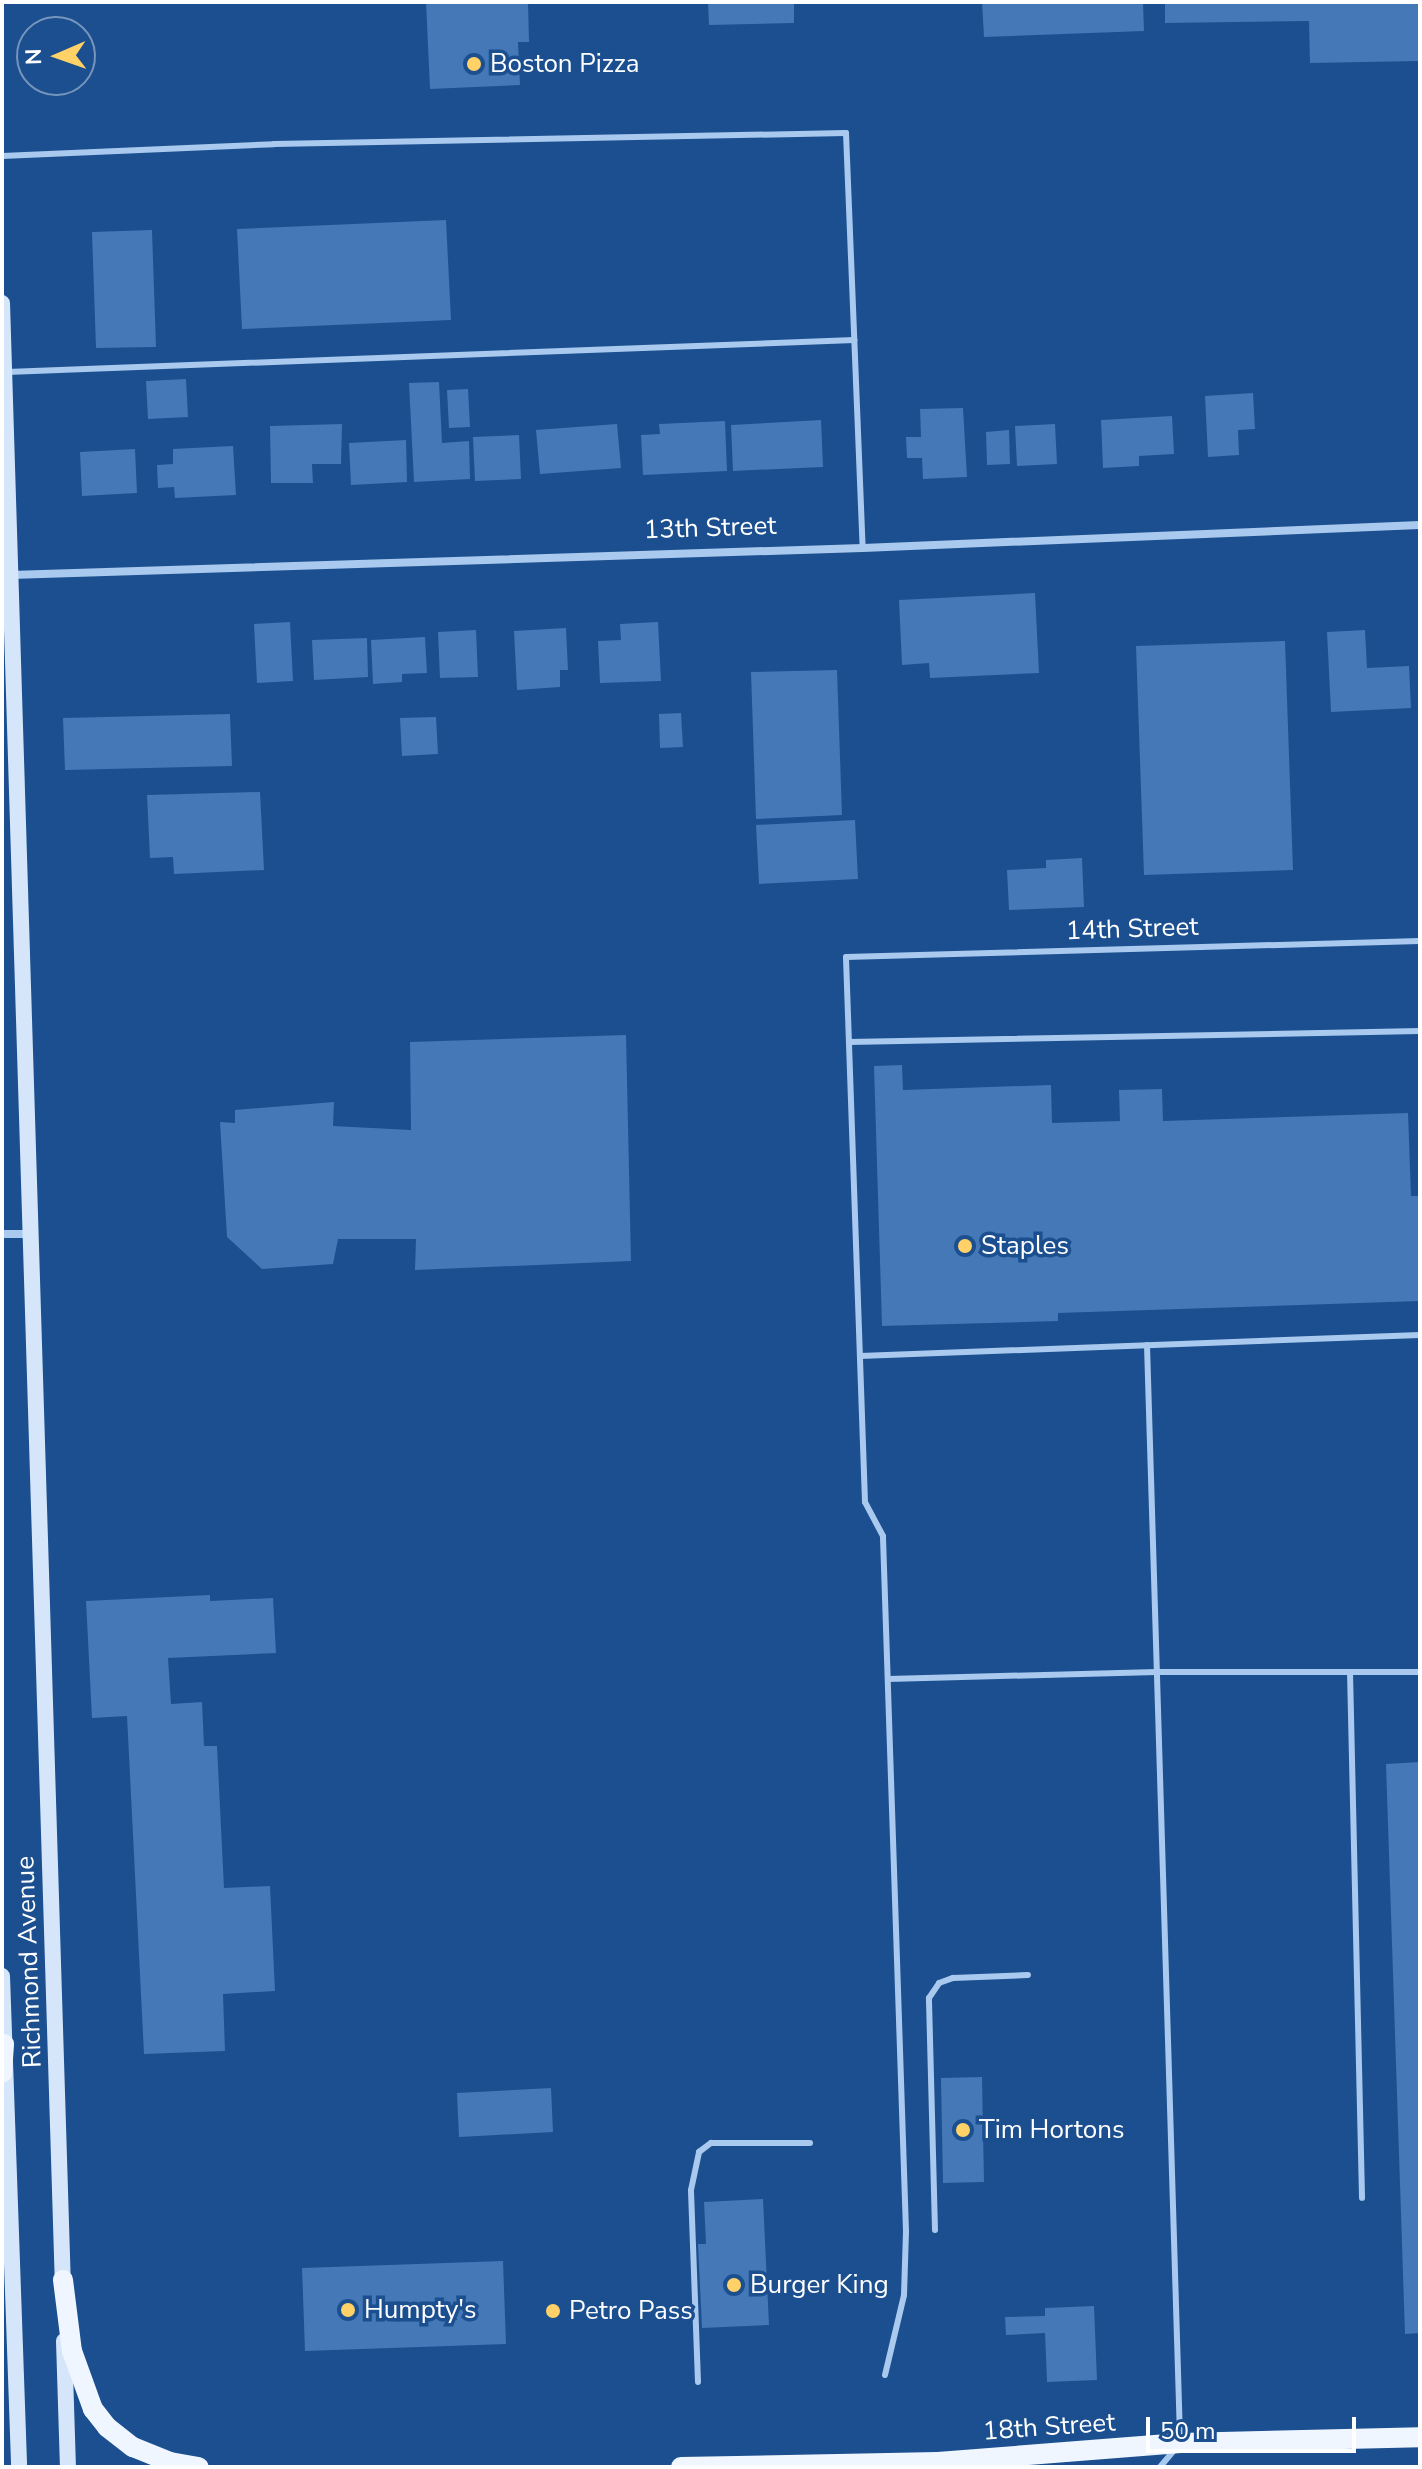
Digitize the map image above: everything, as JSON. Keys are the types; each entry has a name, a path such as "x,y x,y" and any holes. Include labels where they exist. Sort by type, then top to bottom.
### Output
{"main road":[{"name":"Richmond Avenue","path":"2,303 6,576 32,1234 68,2467"},
{"name":"Richmond Avenue","path":"2,1976 19,2467"},
{"path":"2,2073 4,2044"},
{"path":"63,2280 74,2360 93,2409 107,2427 133,2447 170,2462 199,2467"},
{"name":"18th Street","path":"681,2467 938,2462 1180,2443 1420,2437"}],"street":[{"name":"13th Street","path":"6,576 863,548 1420,525"},
{"path":"2,1234 32,1234"}],"lane":[{"path":"2,156 274,144 846,133 863,548"},
{"path":"4,372 854,340"},
{"name":"14th Street","path":"849,1042 846,957 1420,941"},
{"path":"885,2375 904,2295 906,2264 883,1536 865,1502 849,1042 1420,1031"},
{"path":"860,1356 1420,1335"},
{"path":"1147,1345 1180,2443 1160,2467"},
{"path":"888,1679 1157,1672 1420,1672"},
{"path":"1350,1672 1362,2198"},
{"path":"935,2230 929,1998 939,1983 953,1978 1028,1975"},
{"path":"698,2382 691,2190 699,2152 711,2143 810,2143"}],"building":[{"name":"Boston Pizza","path":"426,2 528,2 529,42 518,42 520,85 430,89"},
{"path":"708,2 794,2 794,23 709,25"},
{"path":"982,2 1143,2 1144,31 984,37"},
{"path":"1165,2 1420,2 1420,61 1310,63 1309,21 1165,23"},
{"path":"446,220 451,320 242,329 237,229"},
{"path":"152,230 156,347 96,348 92,232"},
{"path":"186,379 188,417 148,419 146,381"},
{"path":"439,382 442,443 469,441 470,479 414,482 409,383"},
{"path":"468,389 470,427 449,428 447,390"},
{"path":"1253,393 1255,429 1238,430 1239,455 1208,457 1205,396"},
{"path":"963,408 967,477 923,479 922,458 907,458 906,437 921,437 920,409"},
{"path":"1172,416 1174,454 1139,456 1139,466 1103,468 1101,420"},
{"path":"821,420 823,467 733,471 731,425"},
{"path":"725,421 727,471 643,475 641,435 660,434 659,424"},
{"path":"342,424 341,464 312,464 313,483 271,483 270,426"},
{"path":"617,424 621,468 540,474 536,430"},
{"path":"1055,424 1057,464 1017,466 1015,426"},
{"path":"1009,430 1010,464 987,465 986,432"},
{"path":"519,435 521,479 475,481 473,437"},
{"path":"406,440 407,482 351,485 349,443"},
{"path":"233,446 236,495 175,498 174,487 158,488 157,465 173,464 173,449"},
{"path":"135,449 137,493 82,496 80,452"},
{"path":"1035,593 1039,673 930,678 929,663 902,665 899,600"},
{"path":"290,622 293,681 257,683 254,624"},
{"path":"658,622 661,681 600,683 598,641 621,640 620,624"},
{"path":"566,628 568,670 560,670 560,687 517,690 514,631"},
{"path":"476,630 478,677 440,678 438,632"},
{"path":"1365,630 1367,668 1409,666 1411,708 1331,712 1327,632"},
{"path":"425,637 427,673 402,674 402,682 373,684 371,640"},
{"path":"367,638 368,677 314,680 312,640"},
{"path":"1285,641 1293,870 1144,875 1136,646"},
{"path":"837,670 842,815 756,819 751,672"},
{"path":"681,713 683,747 660,748 659,714"},
{"path":"230,714 232,766 65,770 63,718"},
{"path":"436,717 438,754 402,756 400,718"},
{"path":"260,792 264,870 174,874 173,857 150,858 147,795"},
{"path":"855,820 858,879 759,884 756,825"},
{"path":"1082,858 1084,907 1009,910 1007,870 1046,868 1046,860"},
{"path":"626,1035 631,1261 415,1270 416,1239 338,1239 333,1264 262,1269 227,1237 220,1122 235,1123 235,1110 334,1102 333,1126 411,1130 410,1042"},
{"path":"902,1065 903,1090 1051,1085 1052,1123 1120,1121 1119,1090 1162,1089 1163,1121 1408,1113 1411,1196 1420,1196 1420,1301 1058,1313 1058,1321 882,1326 874,1066"},
{"path":"210,1595 210,1601 273,1598 276,1653 168,1658 171,1704 202,1702 204,1746 217,1746 224,1888 270,1886 275,1991 223,1994 225,2051 144,2054 127,1716 92,1718 86,1601"},
{"path":"1420,1762 1420,2333 1405,2334 1386,1764"},
{"name":"Tim Hortons","path":"982,2077 984,2182 943,2183 941,2078"},
{"path":"551,2088 553,2132 459,2137 457,2093"},
{"name":"Burger King","path":"763,2199 769,2325 702,2328 698,2244 706,2244 704,2202"},
{"path":"503,2261 506,2344 305,2351 302,2268"},
{"path":"1094,2306 1097,2380 1047,2382 1045,2333 1006,2335 1005,2317 1045,2316 1045,2308"}],"place":[{"name":"Boston Pizza","path":"474,64"},
{"name":"Staples","path":"965,1246"},
{"name":"Tim Hortons","path":"963,2130"},
{"name":"Burger King","path":"734,2285"},
{"name":"Humpty's","path":"348,2310"},
{"name":"Petro Pass","path":"553,2311"}]}
